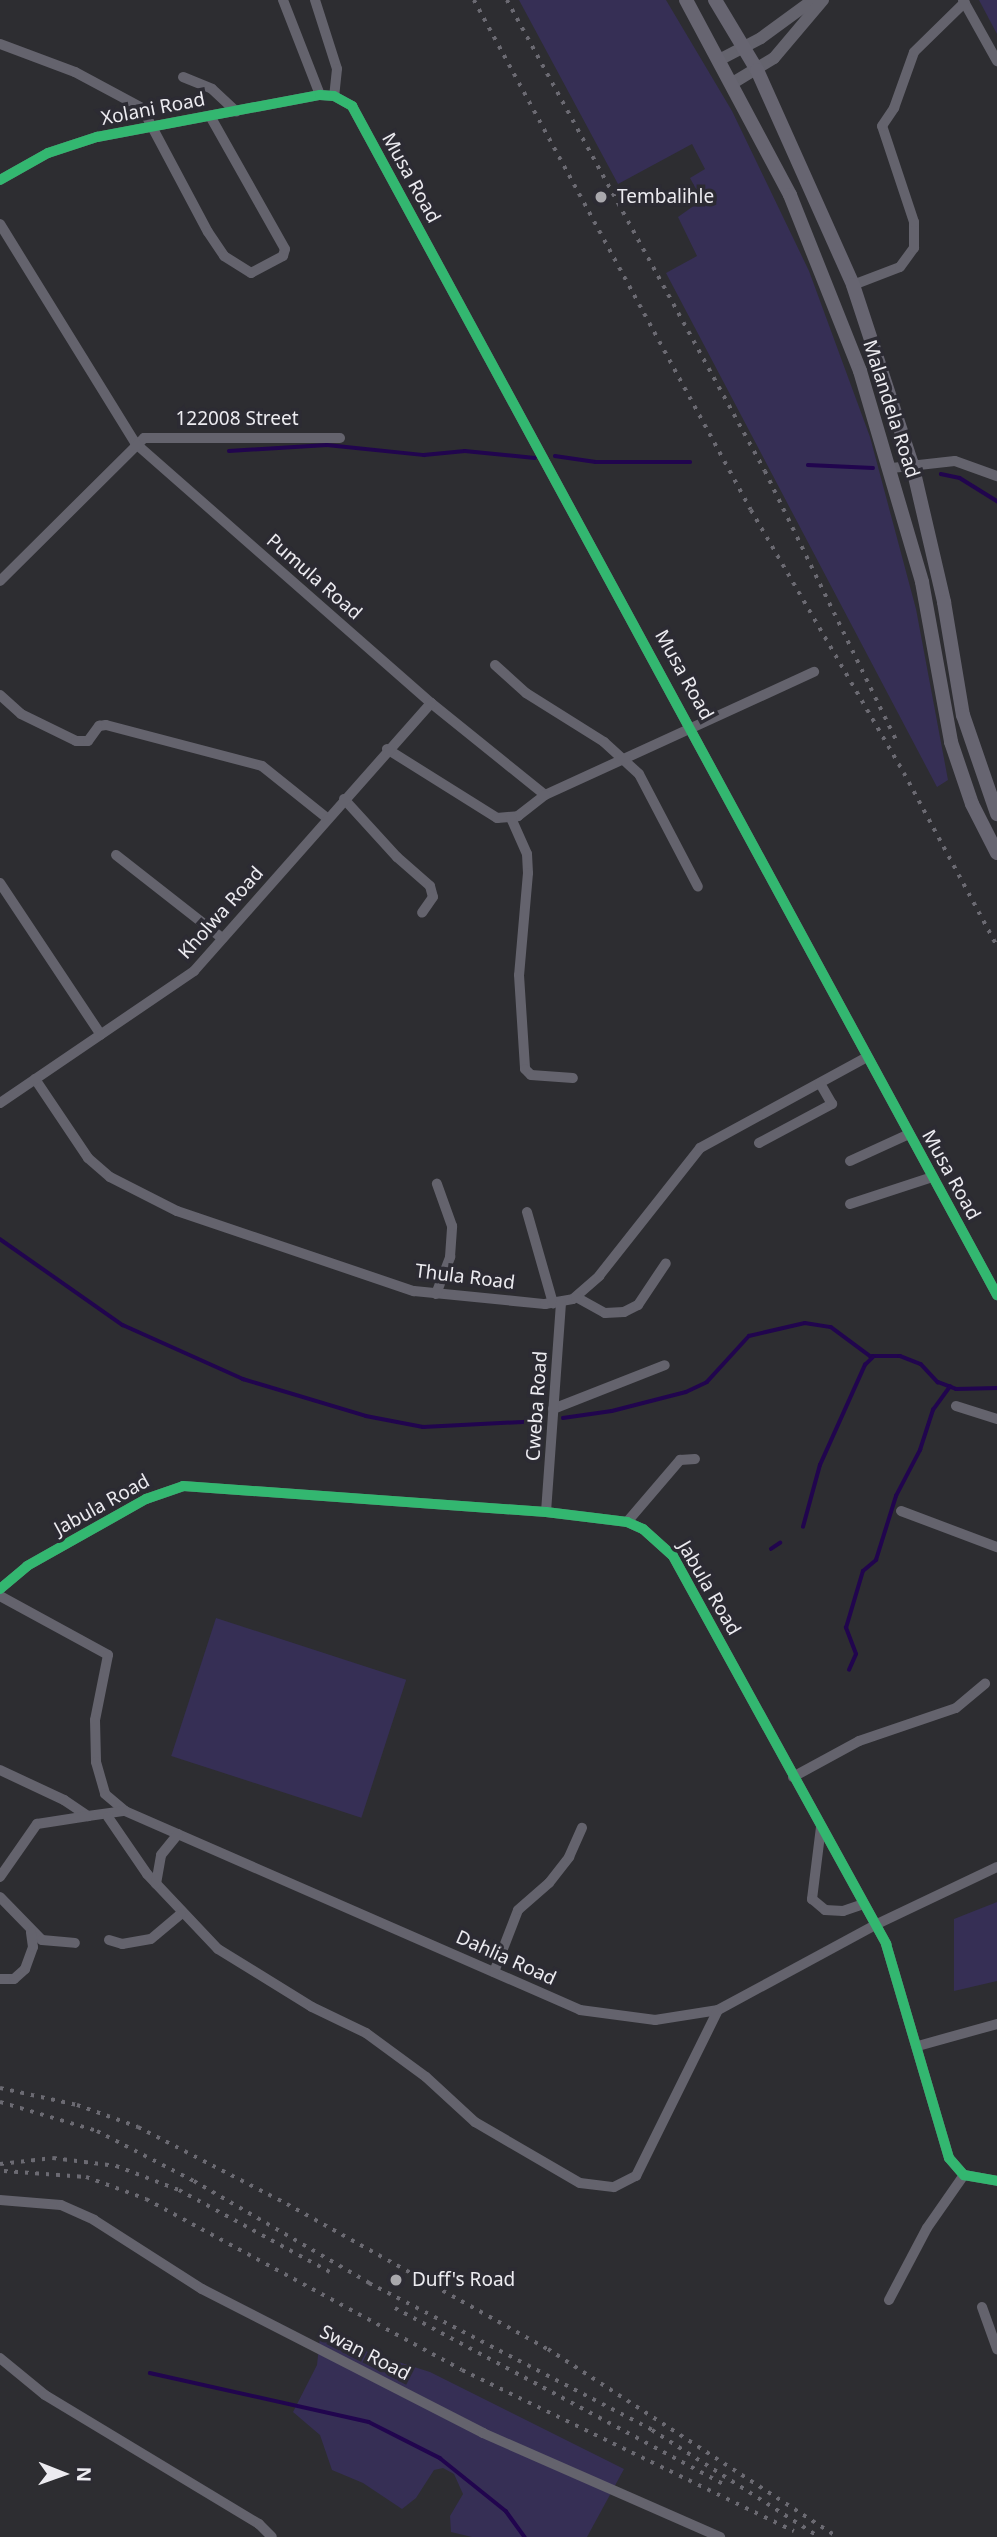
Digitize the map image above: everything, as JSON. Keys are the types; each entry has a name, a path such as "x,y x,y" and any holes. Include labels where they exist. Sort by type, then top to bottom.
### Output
{"main road":[{"name":"Malandela Road","path":"686,0 801,219 892,468 922,582 951,742 972,804 997,853"},
{"name":"Malandela Road","path":"715,0 757,71 853,285 912,464 944,602 966,726 997,814"}],"street":[{"path":"282,0 320,94 334,96 337,69 315,0"},
{"path":"719,60 744,48 813,0"},
{"path":"731,84 757,71 793,39 823,0"},
{"path":"853,285 900,267 916,237 882,126 894,108 914,52 964,1 997,61"},
{"path":"0,44 116,91 142,108 224,256 251,273 283,256 285,249 210,116"},
{"path":"183,77 212,89 236,111"},
{"name":"Xolani Road","path":"1,177 65,147 154,126 320,94"},
{"name":"Musa Road","path":"334,96 352,106 691,726 997,1295"},
{"name":"Pumula Road","path":"0,224 135,443 431,703 545,795"},
{"name":"122008 Street","path":"135,443 156,436 340,438"},
{"path":"0,581 135,443"},
{"path":"892,468 955,461 997,476"},
{"path":"495,665 526,693 624,759 639,774 698,887"},
{"path":"387,749 486,814 511,818 545,795 814,672"},
{"path":"0,695 21,714 76,741 88,741 99,726 106,725 262,766 327,818"},
{"name":"Kholwa Road","path":"0,1103 174,988 222,938 387,749 431,703"},
{"path":"344,799 397,857 430,886 433,897 422,913"},
{"path":"511,818 527,854 528,873 519,980 525,1069 531,1075 573,1078"},
{"path":"116,855 222,938"},
{"path":"0,883 102,1035"},
{"name":"Thula Road","path":"36,1079 70,1137 110,1177 177,1211 414,1291 556,1303 576,1297 600,1276 701,1148 867,1057"},
{"path":"759,1143 832,1104 820,1083"},
{"path":"850,1161 909,1134"},
{"path":"850,1204 932,1177"},
{"path":"436,1293 450,1257 452,1226 437,1184"},
{"name":"Cweba Road","path":"527,1212 556,1303 546,1512"},
{"path":"576,1297 605,1313 624,1312 638,1305 666,1263"},
{"path":"553,1409 666,1365"},
{"path":"956,1406 997,1419"},
{"path":"627,1522 680,1460 695,1459"},
{"name":"Jabula Road","path":"0,1589 27,1566 87,1532 165,1490 183,1486 546,1512 627,1522 659,1539 673,1556 875,1925 898,1977 944,2149 964,2175"},
{"path":"901,1511 997,1548"},
{"name":"Dahlia Road","path":"0,1595 108,1655 95,1720 96,1762 105,1794 125,1811 580,2010 619,2018 655,2020 718,2010 875,1925 997,1867"},
{"path":"793,1777 859,1741 956,1709 985,1684"},
{"path":"0,1770 88,1816"},
{"path":"0,1877 37,1824 88,1816 108,1817 125,1811"},
{"path":"108,1817 156,1885 181,1914 218,1949 312,2007 366,2033 426,2077 475,2122 580,2183 595,2186 627,2183 642,2168 718,2010"},
{"path":"821,1827 812,1899 825,1910 844,1911 863,1903"},
{"path":"494,1972 518,1910 549,1883 569,1857 582,1828"},
{"path":"156,1885 161,1855 178,1833"},
{"path":"0,1897 31,1932 49,1943 75,1943"},
{"path":"109,1940 122,1944 152,1938 181,1914"},
{"path":"0,1979 14,1979 25,1969 33,1947 31,1932"},
{"path":"918,2046 997,2024"},
{"path":"888,2300 927,2228 964,2175 997,2181"},
{"name":"Swan Road","path":"0,2200 61,2205 94,2220 202,2289 458,2420 720,2537"},
{"path":"982,2307 997,2349"},
{"path":"0,2358 45,2395 259,2524 272,2537"}],"shaded area":[{"path":"519,0 666,0 732,111 809,271 870,437 916,609 948,780 937,787 666,273 697,256 678,217 702,200 690,178 705,169 692,144 618,184"},
{"path":"979,0 997,0 997,34"},
{"path":"216,1618 406,1680 361,1818 171,1756"},
{"path":"997,1902 997,1981 954,1991 954,1919"},
{"path":"321,2328 370,2353 430,2372 624,2469 587,2537 472,2537 451,2532 450,2516 463,2494 454,2474 443,2468 434,2470 416,2498 402,2509 363,2483 332,2470 320,2435 293,2412 317,2365"}],"waterway":[{"path":"229,451 327,445 424,455 465,451 535,458"},
{"path":"555,456 596,462 690,462"},
{"path":"808,465 873,468"},
{"path":"941,474 960,478 997,501"},
{"path":"0,1239 123,1325 243,1379 366,1416 423,1427 542,1421"},
{"path":"563,1418 612,1411 686,1392 707,1382 749,1336 805,1323 831,1327 870,1356 900,1356 921,1364 938,1382 956,1389 997,1388"},
{"path":"803,1527 820,1465 865,1365 873,1357"},
{"path":"849,1670 856,1654 846,1628 863,1571 876,1560 896,1496 920,1450 933,1410 950,1387"},
{"path":"771,1549 780,1543"},
{"path":"150,2373 369,2422 440,2458 506,2511 525,2537"}],"railway":[{"path":"474,0 751,510 904,773 997,946"},
{"path":"507,0 765,471 898,744"},
{"path":"0,2088 77,2105 138,2127 287,2204 548,2349 838,2537"},
{"path":"0,2102 97,2131 194,2181 369,2283 652,2430 819,2537"},
{"path":"0,2164 53,2158 116,2166 179,2190 334,2274"},
{"path":"4,2171 86,2177 146,2199 462,2370 794,2531"},
{"path":"395,2308 725,2485"}],"cycle path":[{"path":"0,180 48,153 97,137 320,95 334,96 352,106 997,1295"},
{"path":"0,1589 27,1566 146,1499 183,1486 546,1512 627,1522 643,1529 673,1556 886,1944 949,2158 964,2175 997,2181"}],"place":[{"name":"Tembalihle","path":"601,197"},
{"name":"Duff's Road","path":"396,2280"}]}
